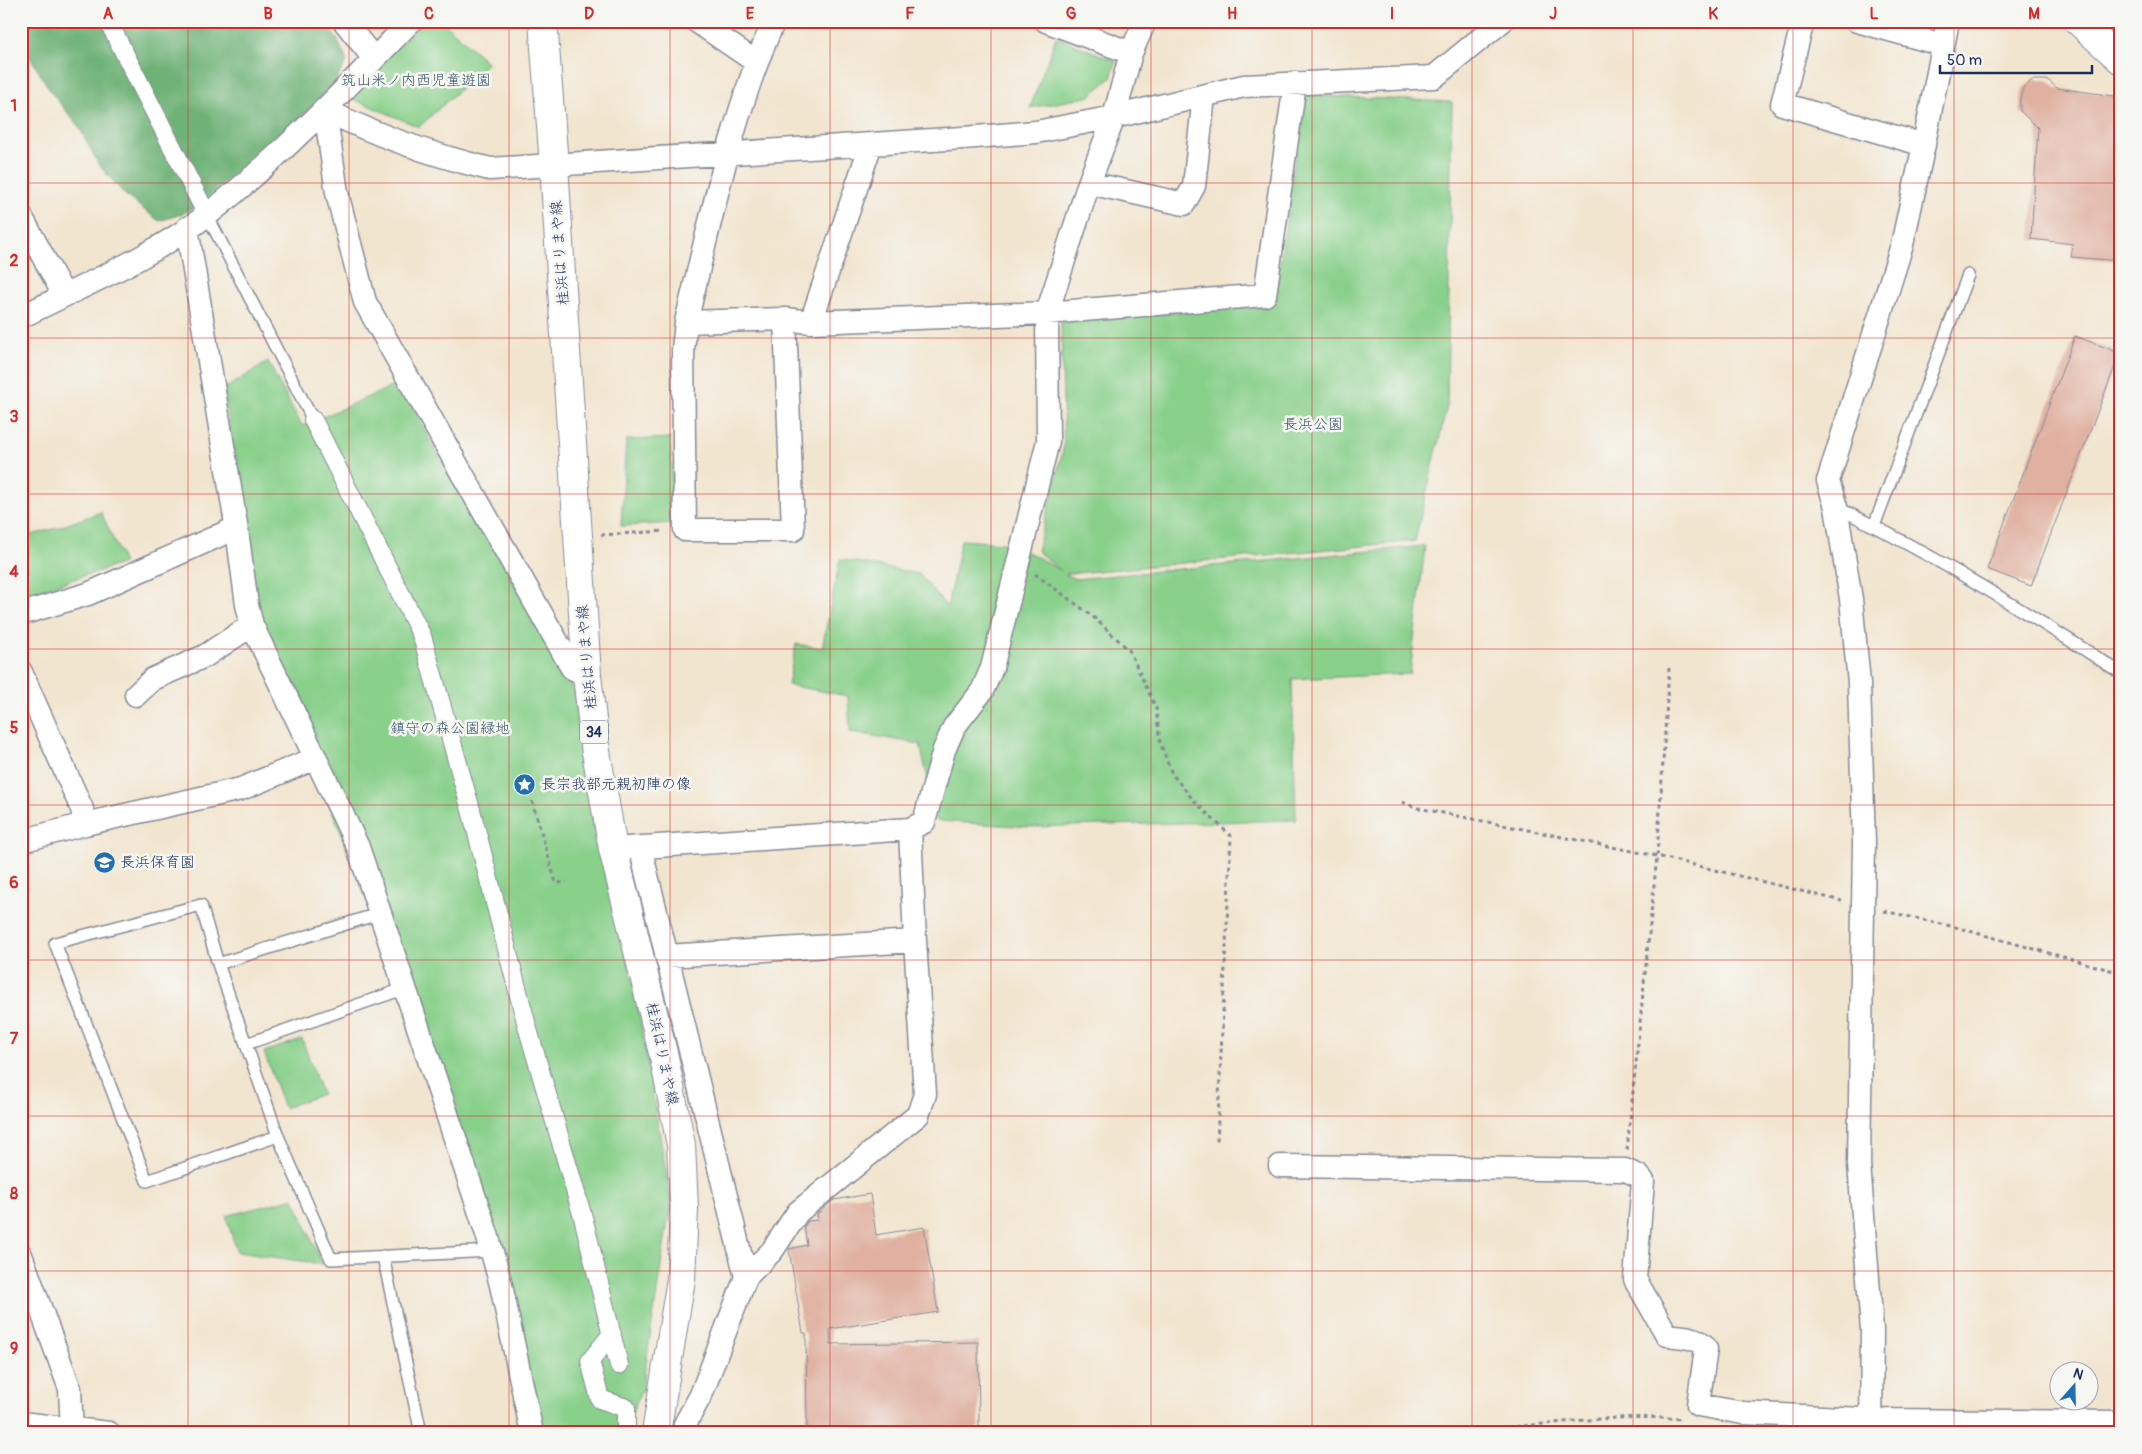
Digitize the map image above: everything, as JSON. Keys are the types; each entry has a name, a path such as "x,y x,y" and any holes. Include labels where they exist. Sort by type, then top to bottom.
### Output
{"main road":[{"name":"桂浜はりまや線","path":"543,21 587,675 595,746 613,849 664,1057 681,1145 684,1208 681,1279 656,1433"},
{"path":"2078,21 2121,60"}],"street":[{"path":"108,21 207,215"},
{"path":"344,21 374,59"},
{"path":"21,317 148,252 207,215 269,162 325,110 410,21"},
{"path":"696,21 756,62"},
{"path":"774,21 756,62 726,155 686,322 683,350 685,530 793,530 785,319"},
{"path":"1046,21 1132,53"},
{"path":"613,849 910,829 924,822 944,750 954,727 982,691 992,668 1048,442 1047,313 1089,183 1114,117 1132,53 1145,21"},
{"path":"325,110 370,132 466,164 490,169 726,155 1036,132 1114,117 1244,86 1434,77 1502,21"},
{"path":"1803,21 1782,104 1924,145"},
{"path":"1857,21 1943,45"},
{"path":"1871,1426 1870,1297 1859,1164 1864,843 1859,683 1851,599 1836,506 1828,481 1902,245 1948,21"},
{"path":"686,322 785,319 811,322 1047,313 1265,295 1295,83"},
{"path":"1089,183 1184,204 1194,186 1204,96"},
{"path":"325,110 337,193 365,302 369,311 572,668 587,675"},
{"path":"811,322 871,144"},
{"path":"21,216 64,295"},
{"path":"187,228 237,530 247,605 252,625 358,847 381,913 492,1251 532,1433"},
{"path":"313,420 422,636 527,1026 584,1221 619,1365"},
{"path":"21,614 88,594 227,532 237,530"},
{"path":"136,695 153,679 205,656 252,625"},
{"path":"21,672 82,809 85,824"},
{"path":"21,841 85,824 242,789 316,758"},
{"path":"683,1433 685,1424 701,1395 746,1278 772,1251 798,1212 918,1115 925,1094 910,829"},
{"path":"640,847 746,1278"},
{"path":"666,956 915,940"},
{"path":"1280,1166 1625,1170 1639,1176 1643,1181 1635,1279 1667,1335 1698,1340 1704,1344 1706,1349 1698,1405 1743,1413 1871,1426 2004,1422 2121,1422"},
{"path":"21,1255 70,1389 72,1431"},
{"path":"612,1334 590,1361 600,1399 626,1408 626,1433"},
{"path":"21,1423 72,1431 109,1433"}],"lane":[{"path":"207,215 313,420"},
{"path":"1874,526 1968,275"},
{"path":"1836,506 2039,620 2121,673"},
{"path":"278,1136 147,1181 55,943 201,906 218,964 278,1136 331,1259 492,1251"},
{"path":"218,964 381,913"},
{"path":"246,1044 406,988"},
{"path":"383,1256 421,1433"}],"path":[{"path":"578,536 685,530"},
{"path":"1018,562 1091,615 1129,650 1156,708 1160,742 1172,774 1196,802 1232,836 1217,1142"},
{"path":"1625,1170 1657,856 1670,668"},
{"path":"532,801 556,883 567,882"},
{"path":"1402,802 1418,808 1657,856 1955,927 2121,973"},
{"path":"1404,1433 1473,1430 1558,1422 1644,1417 1687,1419"}],"green space":[{"path":"21,21 324,21 337,39 347,61 334,84 265,154 228,179 200,205 182,214 159,221 126,196 99,165 79,127 51,92 21,42"},
{"name":"筑山米ノ内西児童遊園","path":"424,21 442,21 488,63 419,127 346,96"},
{"path":"1056,37 1116,61 1111,78 1088,97 1030,108"},
{"name":"長浜公園","path":"1304,95 1452,102 1447,406 1415,541 1066,574 1075,579 1425,546 1410,674 1292,679 1296,820 1031,827 937,821 920,744 850,732 848,696 788,685 796,644 822,648 840,559 919,574 947,607 961,540 1003,543 1034,555 1061,571 1037,551 1064,446 1061,321 1274,306"},
{"name":"鎮守の森公園緑地","path":"268,362 302,426 400,383 433,446 498,553 574,691 593,825 636,995 671,1201 642,1389 624,1433 534,1433 499,1249 257,613 224,389"},
{"path":"670,438 676,523 621,526 626,440"},
{"path":"101,512 124,563 21,596 21,538 57,528"},
{"path":"302,1039 322,1094 284,1108 264,1052"},
{"path":"294,1198 322,1264 237,1252 226,1216"}],"building":[{"path":"2032,80 2048,80 2057,88 2121,97 2121,261 2071,257 2073,244 2031,239 2038,128 2020,111 2020,99 2023,88"},
{"path":"2075,336 2120,353 2031,586 1987,569"},
{"path":"870,1194 876,1235 924,1227 938,1312 830,1329 831,1344 978,1342 979,1429 807,1430 806,1333 803,1333 789,1249 807,1245 804,1227 808,1221 818,1220 817,1214 834,1200"}],"place":[{"name":"長宗我部元親初陣の像","path":"525,784"},
{"name":"長浜保育園","path":"104,862"}]}
